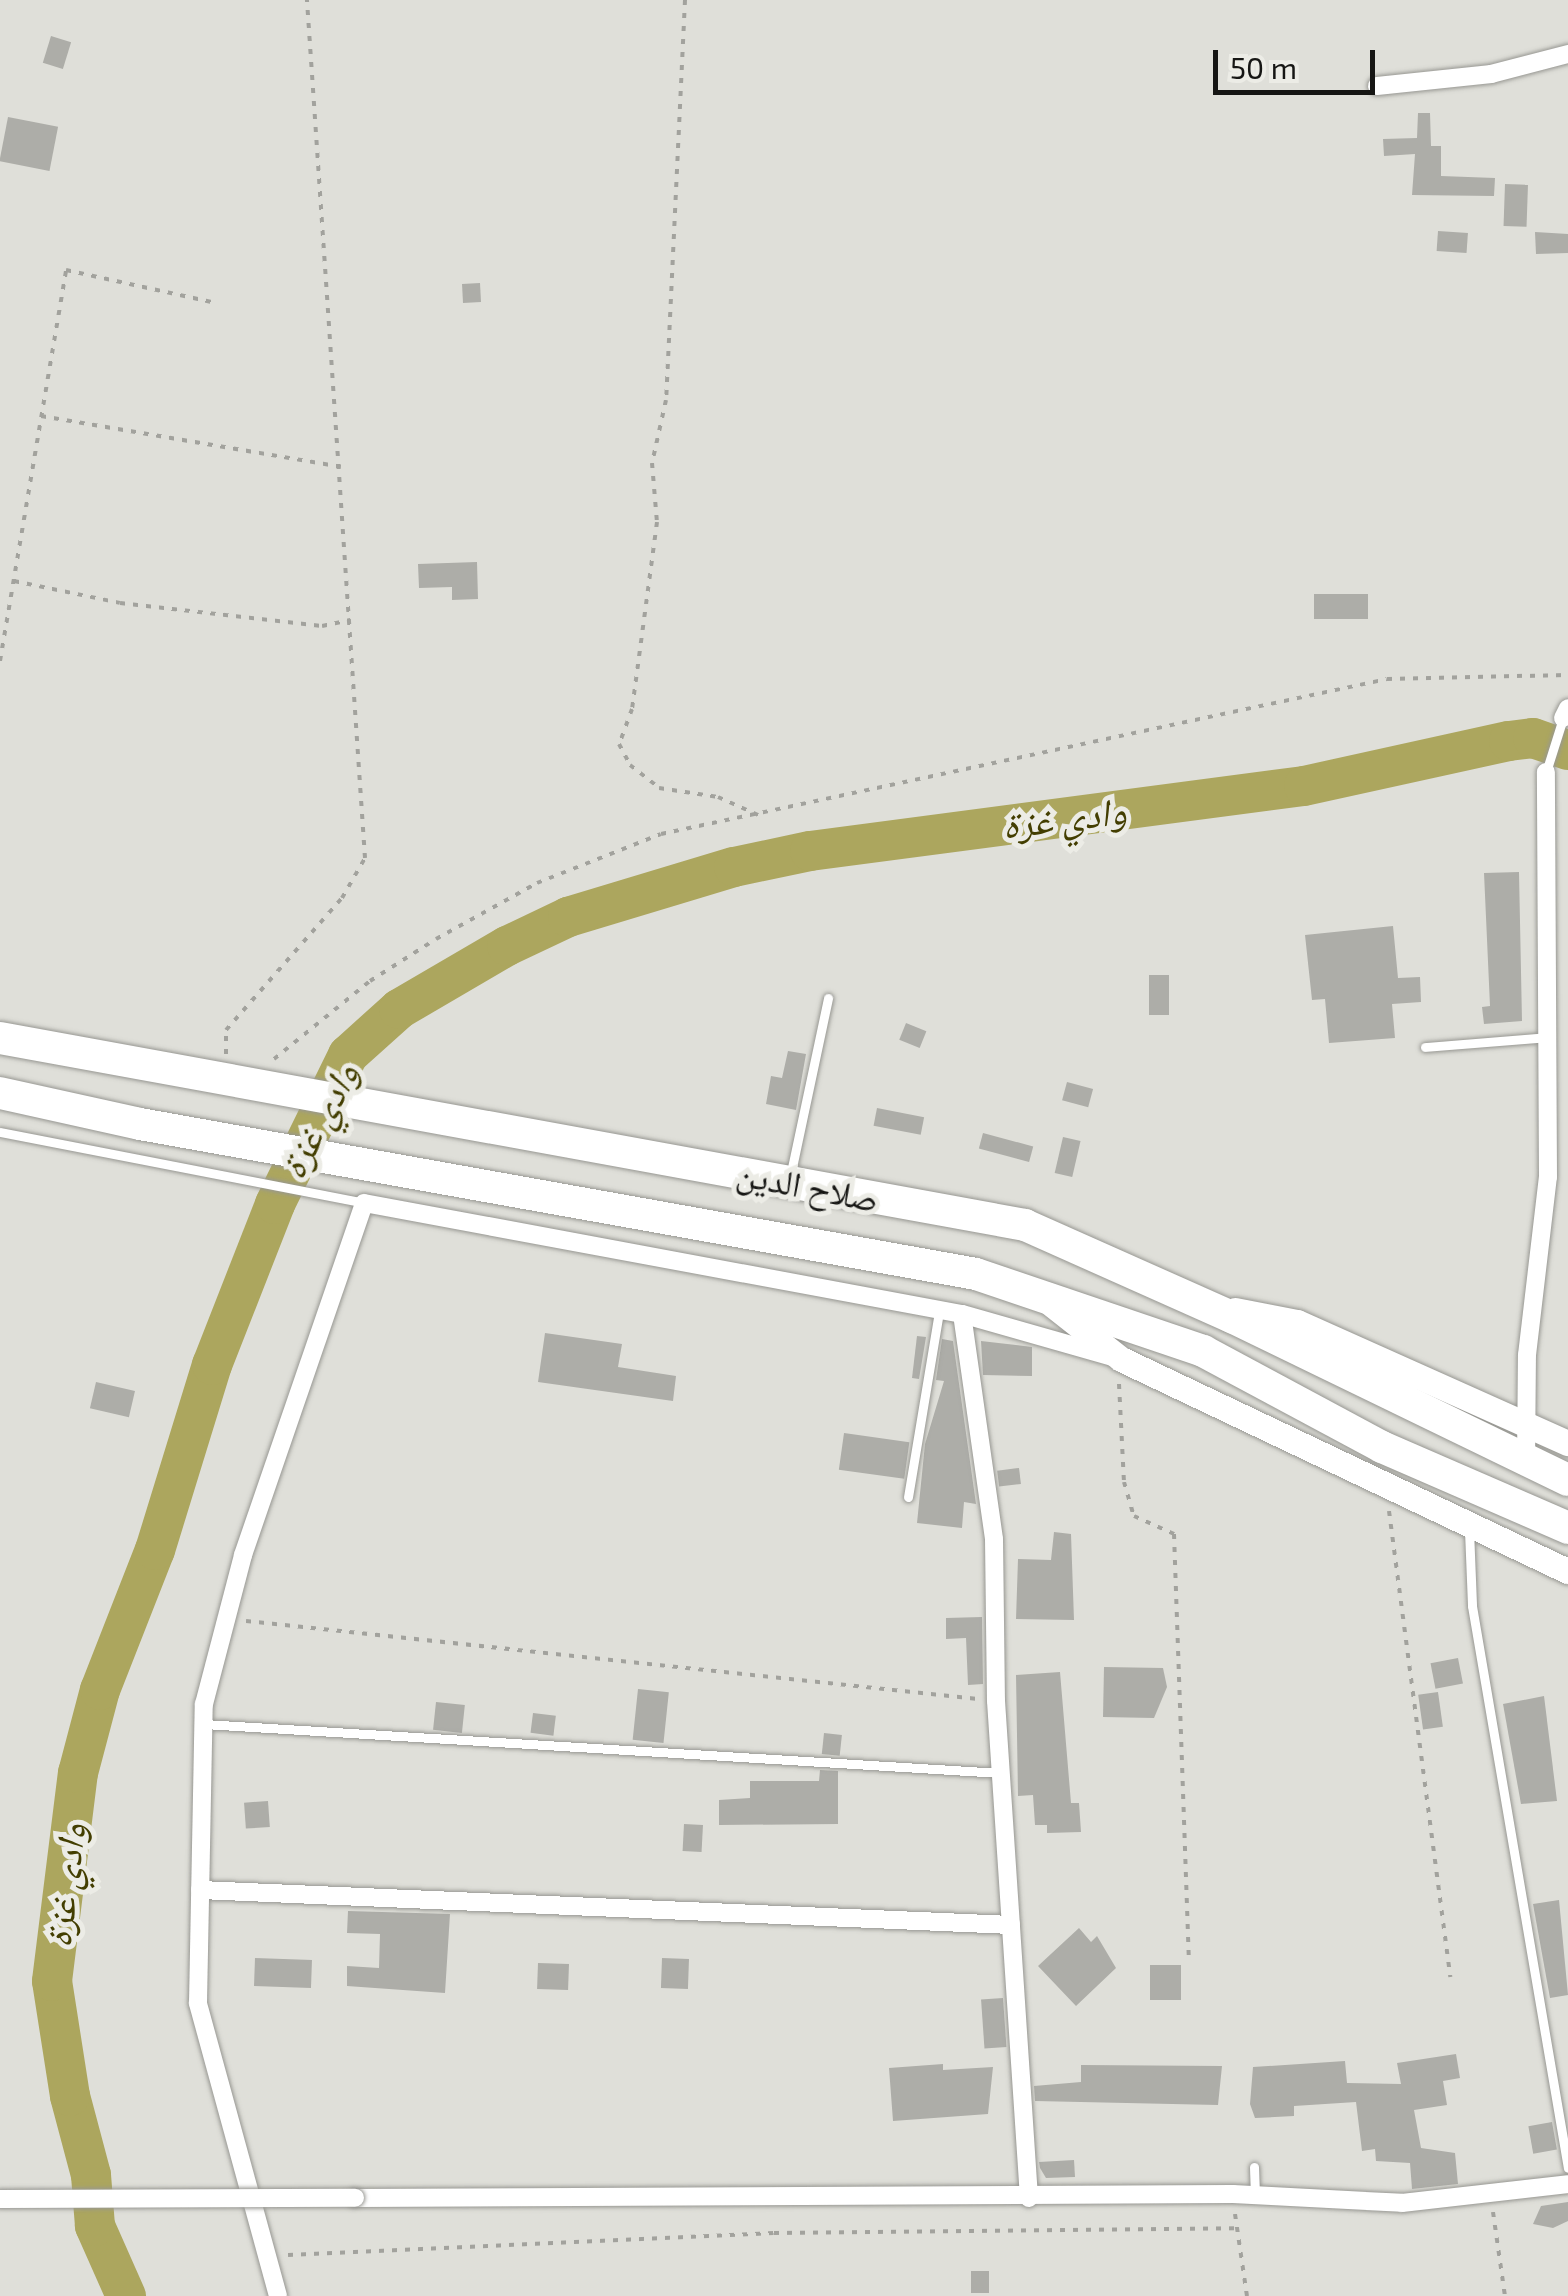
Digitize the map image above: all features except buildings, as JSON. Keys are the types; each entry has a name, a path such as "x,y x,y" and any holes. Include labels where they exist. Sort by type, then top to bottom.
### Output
{"highway":[{"name":"صلاح الدين","path":"0,1038 1026,1225 1208,1305 1526,1464 1568,1480"},
{"name":"صلاح الدين","path":"0,1093 976,1274 1202,1352 1382,1447 1568,1528"}],"main road":[{"path":"1039,1295 1121,1359 1386,1489 1568,1572"},
{"path":"1208,1305 1297,1322 1568,1442"}],"street":[{"path":"1377,86 1491,74 1568,54"},
{"path":"1526,1464 1526,1424 1548,1176 1551,1036 1546,772"},
{"path":"278,2296 198,2003 204,1724 226,1620 364,1203 962,1314 1121,1359"},
{"path":"962,1314 994,1539 996,1701 1029,2198"},
{"path":"200,1890 1011,1925"},
{"path":"0,2199 1029,2198 1233,2194 1402,2204 1568,2184"}],"lane":[{"path":"1546,772 1565,713"},
{"path":"789,1180 828,998"},
{"path":"1425,1046 1551,1036"},
{"path":"0,1132 364,1203"},
{"path":"908,1497 939,1310"},
{"path":"1468,1527 1472,1606 1568,2168"},
{"path":"204,1724 1001,1774"},
{"path":"1254,2167 1255,2195"}],"path":[{"path":"307,0 365,858 342,898 226,1030 227,1082 279,1056 370,980 537,883 661,834 1387,679 1545,670 1568,675"},
{"path":"685,0 666,400 652,462 658,522 638,674 620,744 630,765 659,788 718,797 758,815"},
{"path":"0,661 66,270 212,302"},
{"path":"42,416 341,467"},
{"path":"14,581 139,605 322,626 350,620"},
{"path":"1121,1359 1117,1410 1134,1516 1174,1534 1189,1958"},
{"path":"1386,1489 1450,1978"},
{"path":"226,1620 996,1701"},
{"path":"1490,2193 1505,2296"},
{"path":"1233,2194 1247,2296"},
{"path":"266,2256 774,2232 1238,2228"}],"waterway":[{"name":"وادي غزة","path":"126,2296 95,2226 91,2175 70,2096 52,1981 78,1773 100,1690 155,1550 212,1365 275,1204 348,1055 399,1009 507,946 568,917 734,867 810,851 1304,786 1509,741 1533,738 1568,750"}]}
